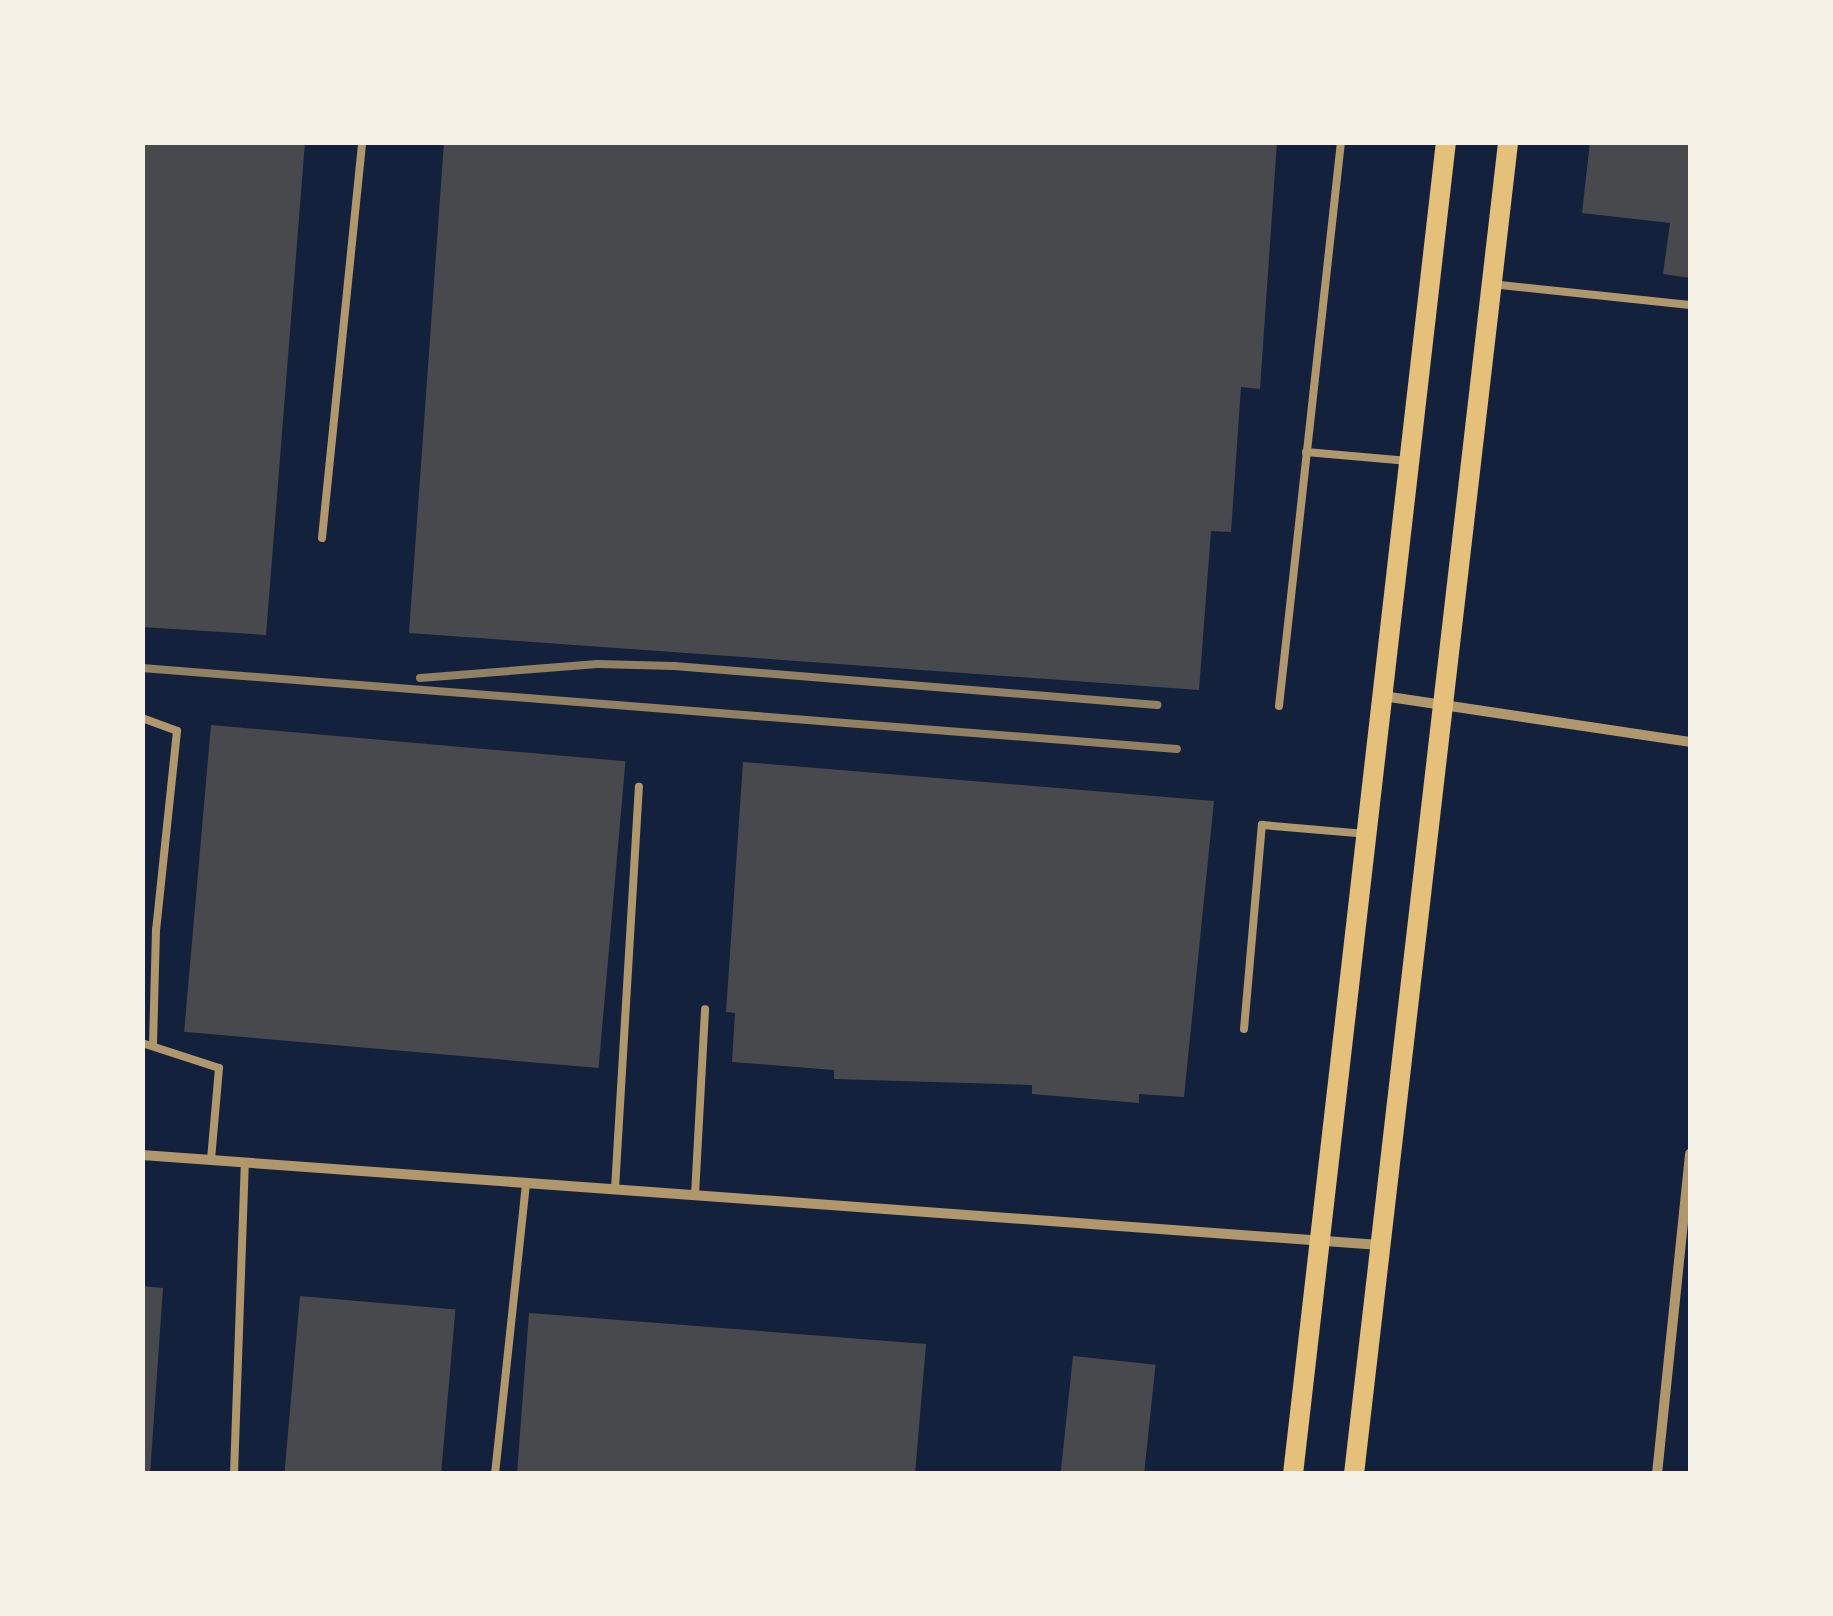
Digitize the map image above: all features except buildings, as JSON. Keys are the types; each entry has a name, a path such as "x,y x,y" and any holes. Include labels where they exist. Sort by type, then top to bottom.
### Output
{"main road":[{"path":"1293,1474 1446,142"},
{"path":"1354,1474 1508,142"}],"street":[{"path":"1382,696 1690,742"},
{"path":"1656,1474 1690,1154"},
{"path":"142,1155 1380,1245"}],"lane":[{"path":"322,538 362,142"},
{"path":"1280,706 1341,142"},
{"path":"1491,284 1690,305"},
{"path":"1306,452 1410,460"},
{"path":"142,718 177,731 156,930 154,1043"},
{"path":"615,1189 639,788"},
{"path":"1244,1029 1262,824 1366,834"},
{"path":"695,1195 705,1009"},
{"path":"142,1042 219,1068 211,1160"},
{"path":"234,1474 245,1163"},
{"path":"495,1474 526,1182"}],"railway":[{"path":"420,678 597,664 674,666 1157,705"},
{"path":"142,668 1177,749"}]}
